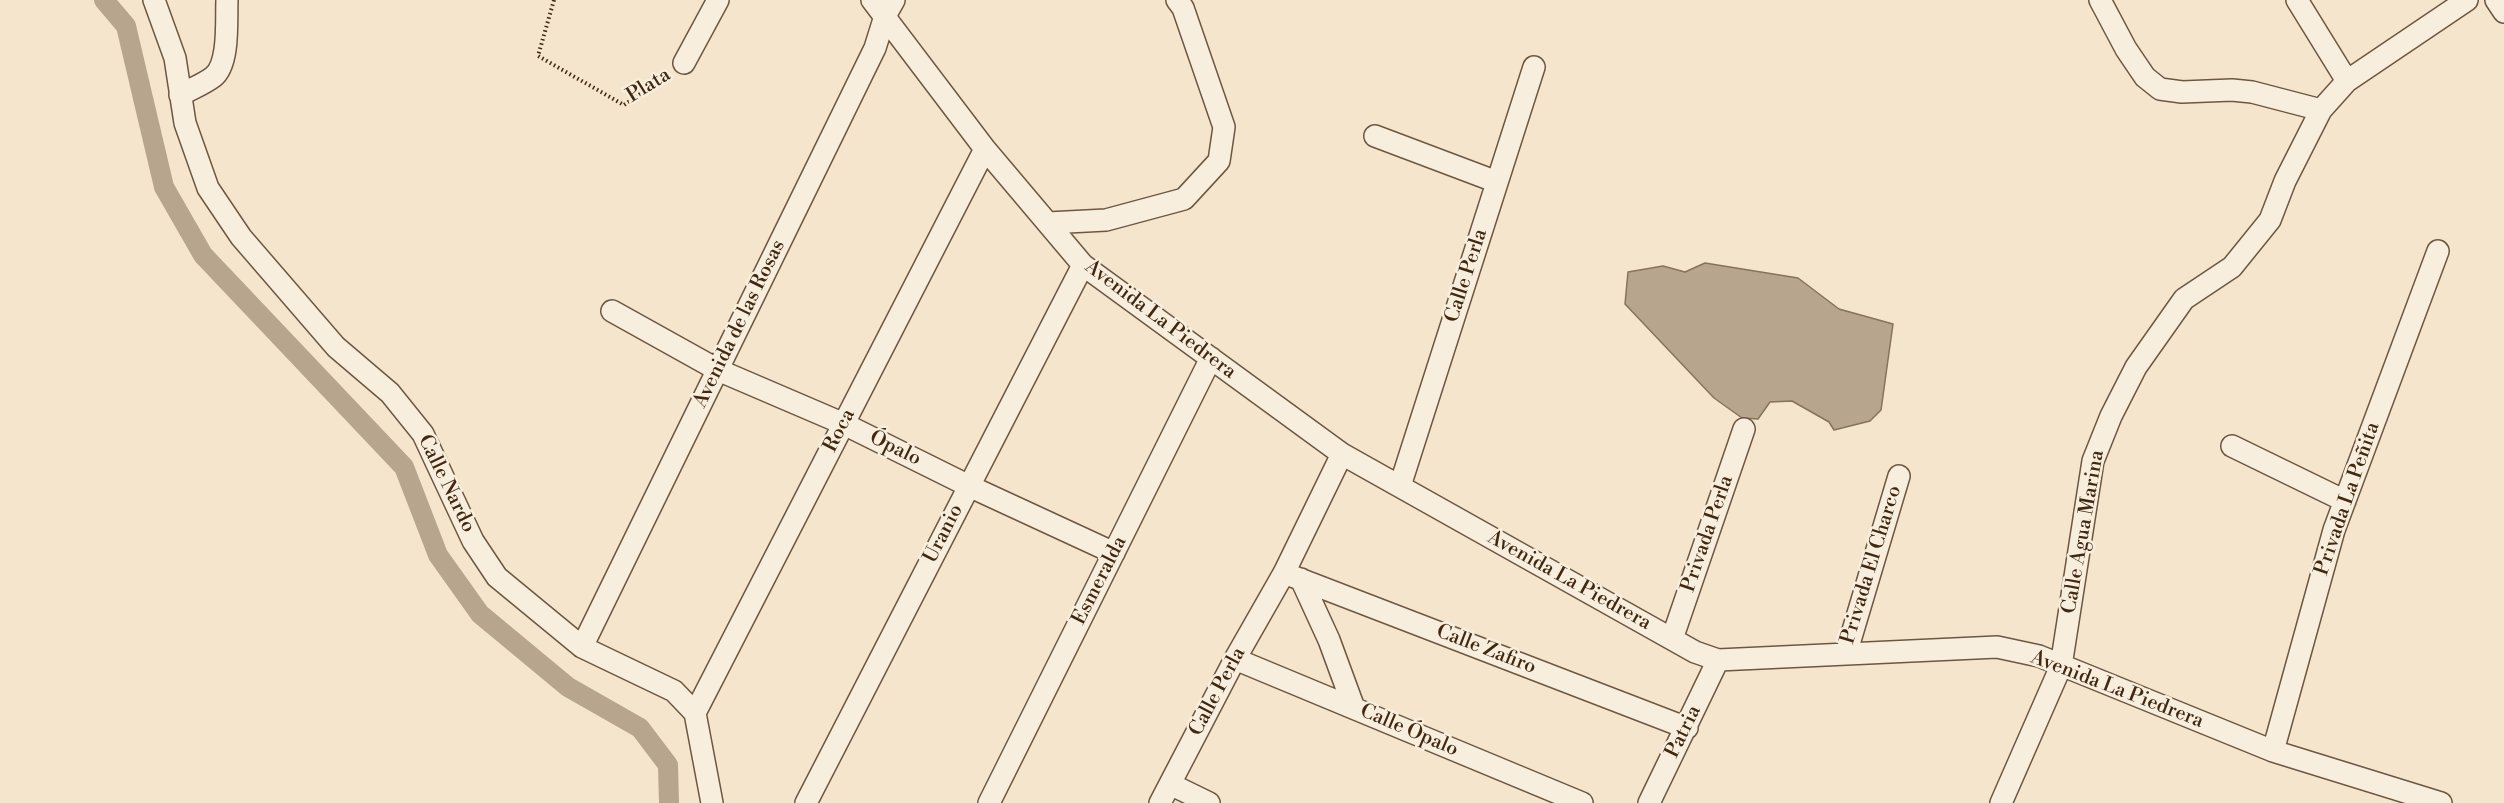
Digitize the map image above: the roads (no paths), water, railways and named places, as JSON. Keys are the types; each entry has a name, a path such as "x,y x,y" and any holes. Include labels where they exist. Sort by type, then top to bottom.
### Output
{"street":[{"name":"Calle Nardo","path":"154,0 175,58 185,123 208,188 241,237 336,347 390,393 423,434 473,541 497,577 582,647 674,691 695,713"},
{"path":"180,95 215,76 220,68 225,50 226,0"},
{"name":"Plata","path":"684,63 718,0"},
{"path":"1048,223 1106,220 1184,199 1219,161 1224,127 1184,8 1177,0"},
{"path":"2100,0 2132,58 2145,77 2160,89 2182,92 2232,90 2252,92 2321,110"},
{"path":"2297,0 2347,81"},
{"name":"Calle Agua Marina","path":"2001,803 2061,666 2093,461 2111,416 2136,367 2184,299 2232,267 2270,220 2285,181 2321,110 2347,81 2467,0"},
{"path":"2496,0 2504,12"},
{"name":"Avenida La Piedrera","path":"883,5 985,149 1083,265 1342,454 1695,652 1718,660 1997,647 2038,657 2273,751 2441,803"},
{"name":"Avenida de las Rosas","path":"582,647 875,48 883,5"},
{"name":"Calle Perla","path":"1400,486 1534,67"},
{"path":"1376,136 1497,182"},
{"name":"Roca","path":"695,713 985,149"},
{"name":"Privada La Peñita","path":"2273,751 2334,530 2438,251"},
{"name":"Uranio","path":"806,803 1083,265"},
{"name":"Ópalo","path":"612,311 718,370 844,424 969,486 1114,552"},
{"name":"Esmeralda","path":"989,803 1211,358"},
{"name":"Privada Perla","path":"1672,639 1744,429"},
{"path":"2232,446 2345,501"},
{"name":"Calle Perla","path":"1160,803 1235,659 1293,576 1342,454"},
{"name":"Privada El Charco","path":"1845,654 1899,476"},
{"path":"1293,576 1329,639 1354,708"},
{"name":"Calle Zafiro","path":"1293,576 1687,728"},
{"name":"Calle Ópalo","path":"1235,659 1582,803"},
{"name":"Patria","path":"1649,803 1718,660"},
{"path":"695,713 715,801"},
{"path":"1170,784 1209,803"}],"waterway":[{"path":"104,0 126,26 164,187 203,255 404,467 438,555 480,614 568,687 640,728 668,765 669,803"}]}
